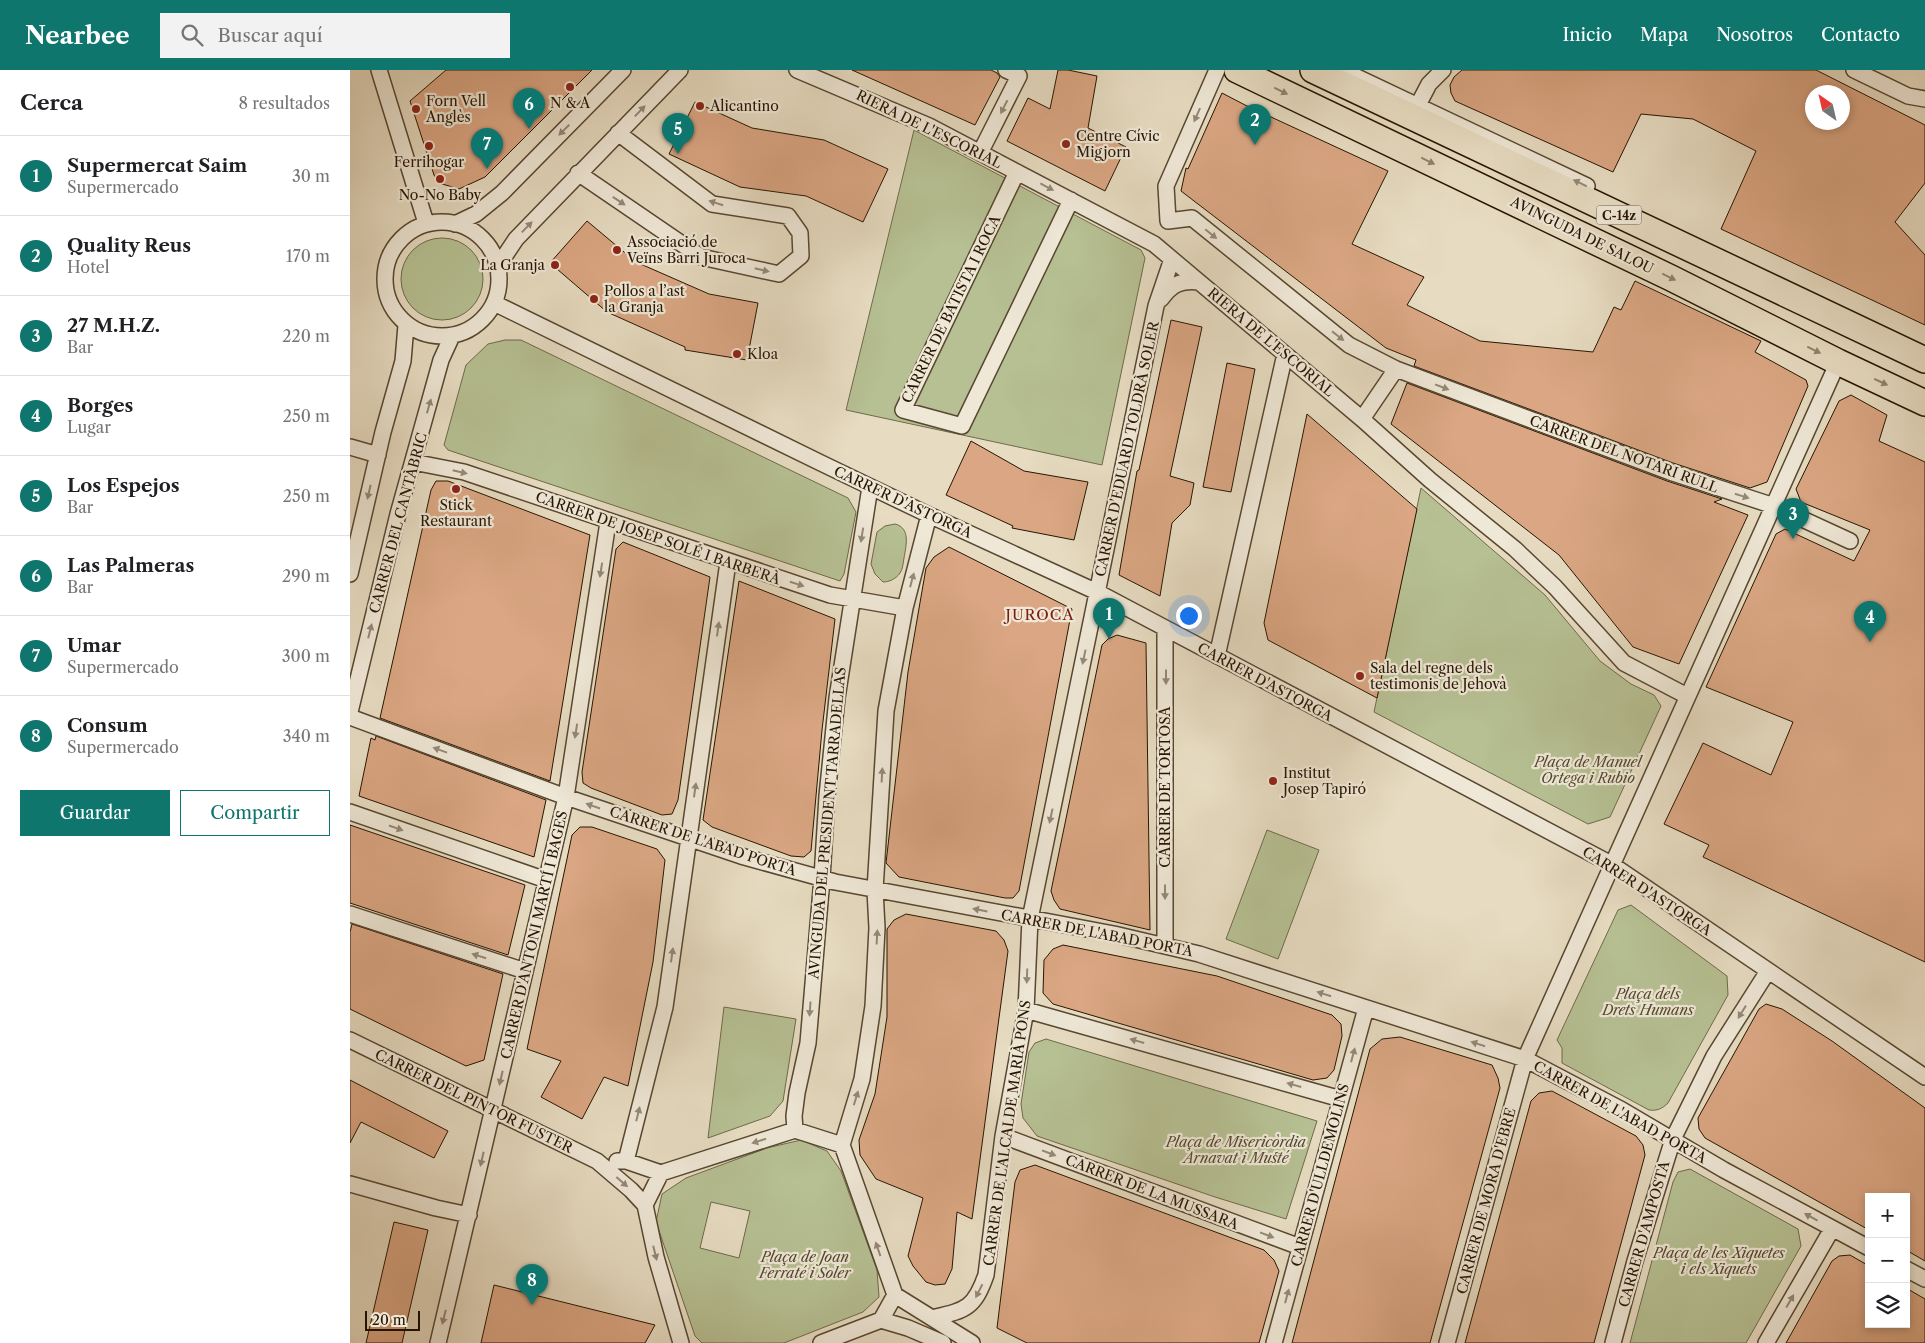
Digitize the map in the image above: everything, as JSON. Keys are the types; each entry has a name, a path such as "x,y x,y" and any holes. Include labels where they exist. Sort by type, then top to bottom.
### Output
{"main road":[{"name":"AVINGUDA DE SALOU","path":"1237,70 1671,278 1838,362 1925,403"},
{"name":"C-14z","path":"1313,70 1925,360"}],"street":[{"path":"455,224 476,214 502,193 623,70"},
{"path":"498,266 516,239 680,70"},
{"name":"RIERA DE L'ESCORIAL","path":"797,70 912,118 1154,244 1362,419 1430,480 1514,549 1542,574 1624,663 1687,696"},
{"path":"980,153 1019,76 1006,70"},
{"path":"1154,244 1168,221 1166,186 1217,70"},
{"path":"1342,70 1925,346"},
{"path":"1418,105 1429,84 1443,70"},
{"path":"1854,70 1908,96 1925,99"},
{"path":"379,73 426,223"},
{"path":"578,173 701,257 779,274 801,256 800,233 788,216 712,204 618,133"},
{"name":"CARRER DE BATISTA I ROCA","path":"1017,172 903,410 962,426 1071,200"},
{"name":"CARRER DEL NOTARI RULL","path":"1168,221 1192,218 1349,345 1396,369 1670,472 1774,506 1850,541"},
{"path":"426,223 455,224 465,227 481,238 492,252 498,266 499,284 494,303 480,322 463,333 442,337 424,334 406,325 392,309 384,283 385,271 392,252 403,237 426,223"},
{"name":"CARRER D'EDUARD TOLDRÀ SOLER","path":"1097,592 1156,306 1172,259"},
{"name":"CARRER D'EDUARD TOLDRÀ SOLER","path":"1156,306 1169,289 1174,286 1187,280 1200,282"},
{"name":"CARRER D'ASTORGA","path":"494,303 870,487 1097,592 1611,864 1925,1077"},
{"path":"350,574 403,361 406,325"},
{"name":"CARRER DEL CANTÀBRIC","path":"350,712 412,462 442,360 452,336"},
{"path":"1217,656 1285,354"},
{"name":"CARRER DE MORA D'EBRE","path":"1447,1343 1525,1059 1838,362"},
{"path":"1362,419 1396,369"},
{"path":"350,447 378,456"},
{"name":"CARRER DE JOSEP SOLÉ I BARBERÀ","path":"412,462 464,472 608,522 830,595 905,608"},
{"name":"AVINGUDA DEL PRESIDENT TARRADELLAS","path":"794,1130 797,1093 808,1043 827,796 837,698 870,487"},
{"path":"929,515 905,608 886,712 875,890 877,928 873,1006 862,1079 842,1145 895,1295 972,1343"},
{"name":"CARRER D'ANTONI MARTÍ I BAGES","path":"438,1343 494,1111 566,797 608,522"},
{"path":"626,1161 665,1006 728,562"},
{"name":"CARRER DE L'ALCALDE MARIÀ PONS","path":"932,1318 961,1312 979,1296 986,1274 1003,1136 1026,1010 1030,919 1097,592"},
{"name":"CARRER DE TORTOSA","path":"1165,628 1165,946"},
{"name":"CARRER DE L'ABAD PORTA","path":"350,717 566,797 741,856 875,890 1114,934 1199,954 1525,1059 1622,1110 1724,1170 1865,1246"},
{"path":"350,812 546,880"},
{"path":"350,914 525,971"},
{"name":"CARRER D'AMPOSTA","path":"1613,1343 1635,1261 1673,1140 1714,1056 1768,971"},
{"name":"CARRER D'ULLDEMOLINS","path":"1274,1343 1366,1008"},
{"path":"1026,1010 1341,1099"},
{"name":"CARRER DEL PINTOR FUSTER","path":"350,1040 597,1161 631,1190 644,1205"},
{"path":"681,1343 656,1257 644,1205 661,1172 794,1130 842,1145"},
{"name":"CARRER DE LA MUSSARA","path":"1003,1136 1300,1247"},
{"name":"CARRER DEL PINTOR FUSTER","path":"597,1161 626,1161 661,1172"},
{"path":"350,1184 436,1208 469,1215"},
{"path":"1766,1343 1832,1228"},
{"path":"1910,1271 1925,1279"},
{"path":"881,1320 895,1295"},
{"path":"821,1343 881,1320 908,1328 941,1343"}],"green space":[{"path":"914,130 1141,250 1145,258 1102,465 846,410"},
{"path":"434,238 450,238 465,245 476,256 483,271 480,295 471,308 450,320 434,320 419,313 408,302 401,287 401,271 408,256 419,245"},
{"path":"505,340 521,340 848,498 856,512 844,574 840,581 448,450 444,445 466,365 488,344"},
{"name":"Plaça de Manuel Ortega i Rubio","path":"1421,488 1545,595 1600,661 1631,684 1654,695 1661,706 1610,817 1588,824 1374,712"},
{"path":"895,524 903,529 906,538 903,566 896,577 890,581 883,582 875,574 871,564 877,532 885,526"},
{"path":"1267,830 1319,850 1278,959 1226,939"},
{"name":"Plaça dels Drets Humans","path":"1631,905 1727,976 1728,995 1668,1103 1654,1110 1649,1110 1562,1063 1562,1048 1557,1040 1618,910"},
{"path":"724,1007 796,1019 783,1101 770,1116 708,1138"},
{"name":"Plaça de Misericòrdia Arnavat i Musté","path":"1046,1039 1317,1121 1286,1219 1215,1197 1037,1136 1023,1118 1021,1104 1029,1052 1035,1043"},
{"name":"Plaça de Joan Ferraté i Soler","path":"801,1140 827,1151 841,1171 877,1270 879,1297 863,1312 784,1343 702,1343 695,1336 656,1222 662,1194 686,1178 767,1148","holes":["711,1202 750,1211 739,1258 700,1248"]},
{"name":"Plaça de les Xiquetes i els Xiquets","path":"1690,1169 1798,1229 1801,1246 1746,1343 1630,1343 1673,1182 1678,1172"}],"building":[{"path":"446,70 592,70 485,177 459,189 439,183 434,175 410,101"},
{"path":"852,70 991,70 1000,77 975,125"},
{"name":"Centre Cívic Migjorn","path":"1058,70 1068,70 1097,76 1088,128 1126,147 1105,191 1007,141 1028,98 1050,109"},
{"path":"1462,70 1816,70 1846,85 1805,85 1805,130 1850,130 1850,87 1925,125 1925,183 1895,222 1925,255 1925,325 1721,229 1756,151 1693,119 1641,114 1613,172 1455,101 1450,85 1454,77"},
{"path":"1222,93 1388,171 1352,244 1424,277 1407,305 1480,341 1593,352 1614,307 1621,310 1635,281 1761,341 1755,352 1806,380 1808,386 1767,482 1750,488 1673,463 1414,366 1416,360 1386,348 1181,191 1186,168 1188,169"},
{"path":"695,102 752,128 824,140 888,169 863,222 806,196 740,187 669,154"},
{"path":"587,221 636,262 709,294 758,303 747,360 685,350 685,347 607,312 550,263"},
{"path":"1171,320 1202,327 1170,476 1194,483 1190,505 1172,523 1160,596 1119,575 1137,471 1139,470"},
{"path":"1227,363 1255,369 1231,492 1203,487"},
{"path":"1407,383 1667,481 1722,499 1714,502 1748,515 1679,664 1633,647 1559,555 1391,424"},
{"path":"1851,395 1887,415 1879,441 1925,462 1925,962 1703,857 1709,845 1664,824 1703,743 1771,775 1793,722 1706,687 1776,534 1785,529 1854,561 1870,530 1801,502 1796,489 1839,401"},
{"path":"1307,414 1417,509 1377,698 1268,640 1264,623"},
{"path":"971,441 1024,471 1088,482 1074,540 1012,528 1013,526 946,495"},
{"path":"436,481 448,481 590,535 550,781 380,718 431,490"},
{"path":"623,542 710,577 678,800 672,814 662,815 591,788 583,783 582,772 616,549"},
{"path":"949,547 1072,609 1019,891 1013,898 899,877 886,863 908,672 926,568 934,557"},
{"path":"739,581 835,619 822,730 811,851 804,857 791,856 712,827 703,820"},
{"path":"1117,635 1146,643 1150,930 1060,909 1051,891 1102,645 1108,639"},
{"path":"376,736 546,800 534,857 359,796 371,738 375,740"},
{"path":"350,825 525,885 508,955 350,903"},
{"path":"580,827 592,827 657,849 665,860 653,962 628,1086 604,1077 582,1119 541,1097 561,1061 527,1049 572,835"},
{"path":"906,914 996,931 1004,940 1008,951 972,1219 957,1212 952,1269 945,1284 935,1285 926,1282 913,1266 908,1256 923,1198 876,1179 860,1155 859,1140 875,1094 887,1017 887,929 894,920"},
{"path":"352,924 503,974 484,1060 466,1066 350,1009 350,932"},
{"path":"1063,945 1217,976 1332,1015 1341,1024 1342,1036 1334,1070 1327,1078 1313,1080 1053,1004 1043,993 1044,960 1053,949"},
{"path":"1766,1004 1782,1009 1832,1041 1925,1108 1925,1261 1910,1252 1910,1193 1865,1193 1865,1228 1705,1138 1699,1129 1698,1118 1759,1009"},
{"path":"1400,1037 1492,1065 1500,1088 1430,1343 1292,1343 1370,1049 1382,1039"},
{"path":"350,1080 448,1131 434,1158 361,1122 350,1143"},
{"path":"1552,1091 1636,1136 1643,1145 1645,1155 1594,1343 1465,1343 1531,1101 1539,1093"},
{"path":"1035,1165 1264,1250 1274,1260 1279,1271 1259,1343 1027,1343 997,1328 1015,1182 1020,1170"},
{"path":"394,1222 428,1230 402,1343 366,1343"},
{"path":"1850,1255 1865,1264 1865,1328 1910,1328 1910,1290 1925,1299 1925,1343 1786,1343 1832,1261 1839,1256"},
{"path":"494,1285 655,1325 645,1343 481,1343"}],"place":[{"name":"N & A","path":"570,87"},
{"name":"Alicantino","path":"700,106"},
{"name":"Forn Vell Anglès","path":"416,109"},
{"name":"Las Palmeras","path":"529,129"},
{"name":"Centre Cívic Migjorn","path":"1066,144"},
{"name":"Quality Reus","path":"1255,145"},
{"name":"Ferrihogar","path":"429,146"},
{"name":"Los Espejos","path":"678,154"},
{"name":"Umar","path":"487,169"},
{"name":"No-No Baby","path":"440,179"},
{"name":"Associació de Veïns Barri Juroca","path":"617,250"},
{"name":"La Granja","path":"555,265"},
{"name":"Pollos a l’ast la Granja","path":"594,299"},
{"name":"Kloa","path":"737,354"},
{"name":"Stick Restaurant","path":"456,489"},
{"name":"27 M.H.Z.","path":"1793,539"},
{"name":"Supermercat Saim","path":"1109,639"},
{"name":"Borges","path":"1870,642"},
{"name":"Sala del regne dels testimonis de Jehovà","path":"1360,676"},
{"name":"Institut Josep Tapiró","path":"1273,781"},
{"name":"Consum","path":"532,1305"}],"district":[{"name":"JUROCA","path":"1040,614"}]}
